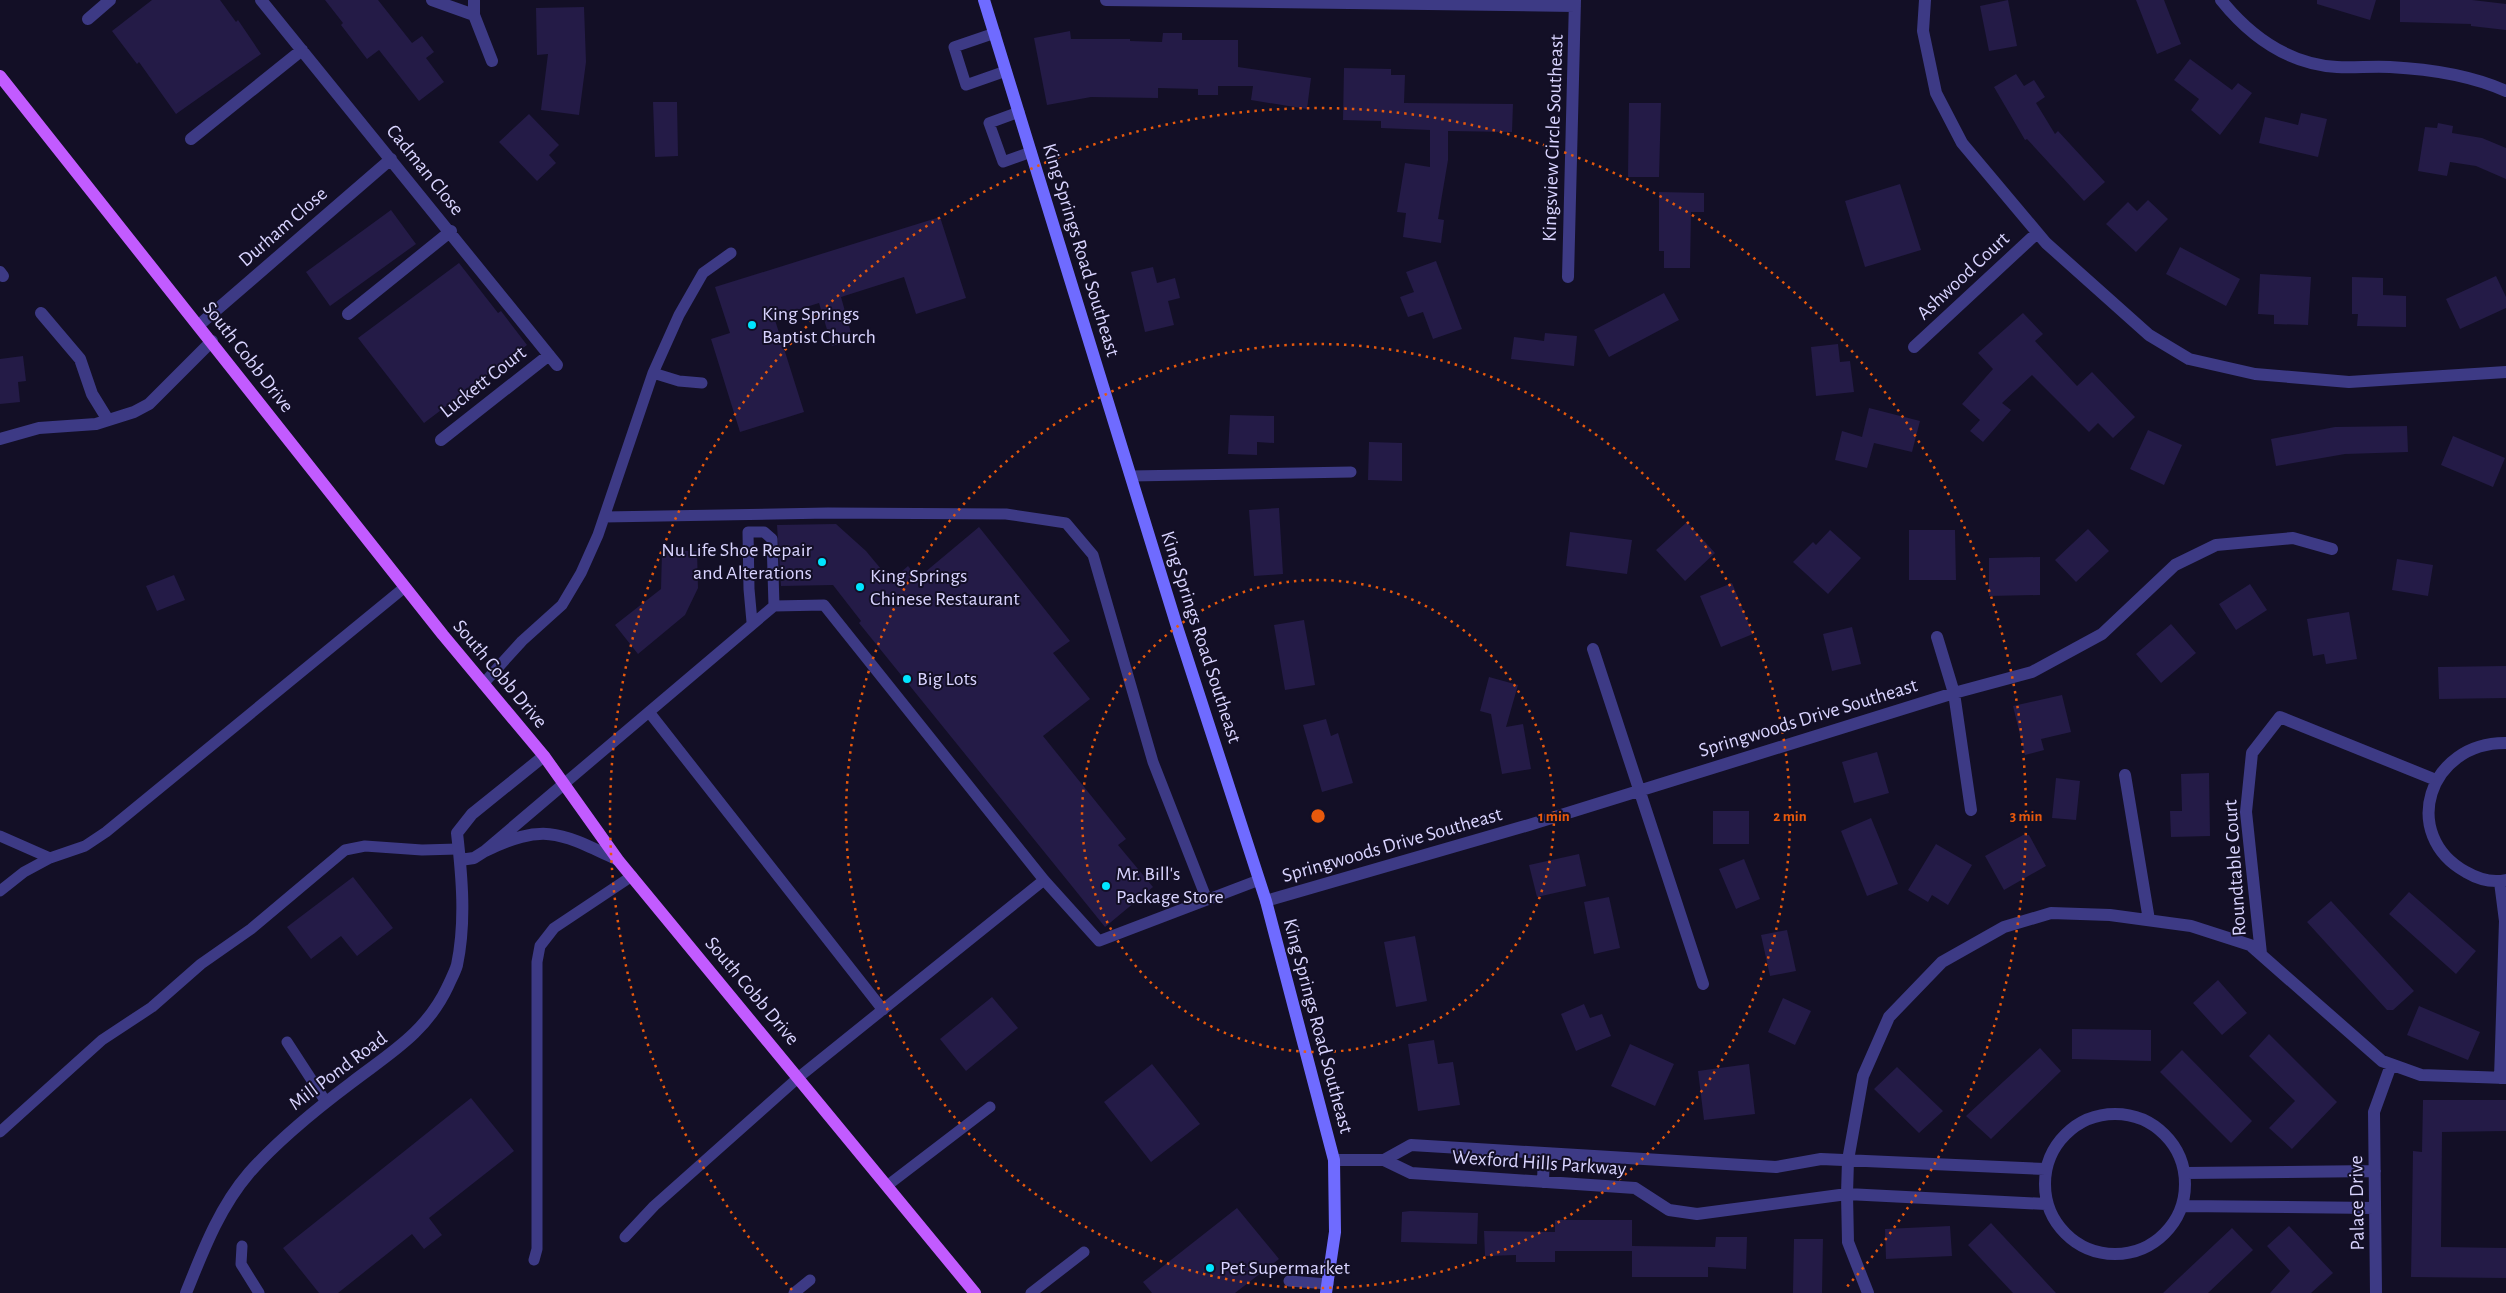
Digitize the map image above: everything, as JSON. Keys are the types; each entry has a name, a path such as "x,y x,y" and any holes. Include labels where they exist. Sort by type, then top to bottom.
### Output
{"main road":[{"name":"South Cobb Drive","path":"0,76 212,341 405,587 544,756 618,860 799,1077 975,1293"}],"street":[{"path":"88,18 110,0"},
{"name":"Cadman Close","path":"261,0 451,231 553,360"},
{"path":"432,0 474,15"},
{"path":"474,0 474,15 492,61"},
{"name":"King Springs Road Southeast","path":"984,0 1131,476 1266,901 1334,1160 1335,1232 1327,1289"},
{"path":"1106,0 1575,3"},
{"path":"1925,0 1923,31 1936,92 1962,143 2046,244 2149,335 2189,359 2256,374 2349,382 2506,372"},
{"path":"2221,0 2240,24 2261,40 2280,52 2300,59 2334,67 2390,67 2437,72 2489,84 2506,91"},
{"name":"Kingsview Circle Southeast","path":"1568,276 1575,3"},
{"path":"191,139 302,50"},
{"name":"Durham Close","path":"199,325 392,159"},
{"path":"348,314 451,231"},
{"name":"Ashwood Court","path":"1914,347 2037,233"},
{"path":"41,312 80,359 92,394 108,420"},
{"path":"0,439 39,428 96,424 134,412 149,404 212,341"},
{"name":"Luckett Court","path":"441,440 553,360"},
{"name":"Springwoods Drive Southeast","path":"1266,901 1529,825 1639,789 1954,693 2032,672 2102,634 2175,565 2216,545 2293,538 2332,549"},
{"path":"1937,637 1954,693 1970,810"},
{"path":"1593,649 1703,984"},
{"name":"Roundtable Court","path":"2261,954 2246,812 2252,753 2280,717 2436,780"},
{"path":"1868,1293 1848,1242 1848,1160 1863,1076 1889,1018 1942,962 2004,927 2051,913 2110,915 2191,926 2250,945 2382,1061 2421,1075 2503,1078 2503,881 2476,878 2455,866 2439,848 2430,827 2429,803 2436,780 2449,762 2468,749 2489,742 2506,743"},
{"name":"Mill Pond Road","path":"186,1293 217,1220 248,1174 295,1128 326,1102 400,1047 425,1024 442,1000 456,967 462,912 457,834 472,814 544,756"},
{"path":"2125,774 2149,920"},
{"path":"485,852 565,783"},
{"path":"459,854 474,858 514,837 553,833 571,838 618,860"},
{"name":"Palace Drive","path":"2376,1293 2374,1112 2391,1065"},
{"path":"2103,1114 2131,1115 2157,1126 2175,1147 2185,1173 2185,1190 2182,1206 2170,1228 2150,1245 2126,1254 2101,1253 2077,1244 2058,1227 2046,1204 2044,1187 2045,1169 2056,1143 2076,1124 2103,1114"},
{"name":"Wexford Hills Parkway","path":"1384,1160 1411,1145 1776,1167 1821,1159 2045,1169"},
{"path":"1542,1182 1544,1153"},
{"name":"Wexford Hills Parkway","path":"1334,1160 1384,1160 1411,1173 1635,1188 1669,1210 1697,1214 1847,1194 2046,1204"},
{"path":"2185,1173 2375,1171"},
{"path":"2182,1206 2375,1208"}],"lane":[{"path":"995,33 954,47 966,85 1006,71"},
{"path":"1019,112 989,123 1003,162 1031,152"},
{"path":"483,684 522,641 562,605 581,573 604,516 653,373 679,316 703,273 731,253"},
{"path":"653,373 679,381 702,383"},
{"path":"1131,476 1351,472"},
{"path":"604,516 828,513 1006,514 1066,523 1093,554 1153,762 1207,900"},
{"path":"752,622 749,589 748,532 764,532 772,540 774,606"},
{"path":"0,891 24,872 50,858 85,846 106,832 405,587"},
{"path":"565,783 752,622 774,606 824,605 1044,880 1099,941 1259,880"},
{"path":"649,712 883,1010"},
{"path":"0,836 50,858"},
{"path":"0,1132 102,1040 152,1007 201,964 251,929 345,850 365,846 459,854"},
{"path":"534,1260 536,1249 537,962 540,946 554,928 632,876"},
{"path":"625,1237 654,1206 799,1077 1044,880"},
{"path":"287,1042 326,1102"},
{"path":"888,1186 990,1107"},
{"path":"242,1246 241,1264 259,1293"},
{"path":"1031,1293 1084,1252"},
{"path":"794,1293 810,1280"},
{"path":"1289,1281 1327,1289"}],"building":[{"path":"152,0 220,0 236,22 238,20 261,54 176,114 139,62 137,64 112,31"},
{"path":"325,0 378,0 412,43 422,36 434,52 426,58 444,82 419,101 379,50 367,59"},
{"path":"2008,0 2017,46 1989,51 1980,6"},
{"path":"2136,0 2164,0 2181,44 2157,54"},
{"path":"2317,0 2376,0 2370,20 2317,4"},
{"path":"2400,0 2472,0 2506,4 2506,30 2471,26 2471,24 2400,22"},
{"path":"584,7 586,62 579,115 541,110 548,54 537,55 536,8"},
{"path":"1070,31 1071,39 1130,39 1130,41 1162,42 1163,33 1182,33 1182,40 1238,40 1238,67 1311,78 1307,109 1251,100 1253,86 1218,86 1218,95 1198,95 1198,89 1158,88 1158,98 1091,97 1047,105 1034,38"},
{"path":"2190,59 2232,90 2238,83 2252,93 2220,135 2191,110 2199,99 2174,80"},
{"path":"1344,68 1391,69 1391,75 1405,75 1404,103 1513,104 1512,132 1448,131 1448,160 1438,219 1444,220 1441,243 1403,237 1406,213 1397,212 1405,163 1430,167 1430,130 1381,128 1381,121 1343,120"},
{"path":"2016,74 2024,86 2034,80 2045,97 2036,103 2055,134 2058,131 2105,182 2084,201 2027,139 2025,140 1994,87"},
{"path":"653,102 677,102 678,156 655,157"},
{"path":"1629,103 1661,103 1659,177 1628,177"},
{"path":"2301,113 2327,119 2318,157 2259,143 2265,117 2298,125"},
{"path":"529,114 559,145 549,155 556,163 537,181 499,142"},
{"path":"2438,123 2453,126 2452,133 2482,138 2506,148 2506,179 2476,166 2450,162 2447,176 2418,171 2425,127 2437,128"},
{"path":"1900,184 1921,250 1865,267 1845,201"},
{"path":"1659,192 1704,193 1704,212 1691,212 1690,268 1664,268 1664,251 1659,251"},
{"path":"2148,200 2168,219 2136,252 2106,224 2128,202 2137,211"},
{"path":"391,210 416,244 330,306 306,272"},
{"name":"King Springs Baptist Church","path":"940,217 966,298 916,314 904,277 841,297 853,340 832,346 819,303 774,317 804,412 740,432 711,339 730,333 715,287"},
{"path":"2180,247 2240,279 2226,306 2166,274"},
{"path":"1436,261 1462,329 1433,339 1423,312 1408,317 1400,297 1414,292 1406,272"},
{"path":"459,263 498,313 501,311 527,345 424,423 358,338"},
{"path":"1153,267 1157,283 1175,278 1180,298 1168,301 1174,325 1145,332 1131,272"},
{"path":"2260,274 2311,277 2308,325 2274,324 2274,315 2258,314"},
{"path":"2496,276 2506,297 2506,308 2460,329 2446,299"},
{"path":"2352,277 2383,278 2383,295 2406,296 2406,327 2357,326 2358,314 2352,314"},
{"path":"1664,293 1679,320 1609,357 1594,330"},
{"path":"2023,313 2043,334 2035,341 2077,386 2092,372 2135,417 2113,438 2098,423 2089,432 2032,375 2002,403 2011,410 1983,442 1970,431 1980,420 1962,404 1993,369 1978,353"},
{"path":"1545,333 1577,336 1574,366 1511,359 1514,337 1544,341"},
{"path":"1838,344 1840,362 1850,361 1854,392 1816,396 1811,347"},
{"path":"23,356 26,381 18,382 20,402 0,404 0,359"},
{"path":"1869,408 1920,421 1912,452 1874,443 1867,468 1835,460 1842,431 1862,437"},
{"path":"1230,415 1274,416 1274,443 1257,442 1257,455 1228,454"},
{"path":"2407,426 2408,452 2345,454 2276,466 2271,439 2335,427"},
{"path":"2148,430 2182,445 2164,485 2130,469"},
{"path":"2453,436 2505,458 2493,487 2441,465"},
{"path":"1369,442 1402,443 1402,481 1368,480"},
{"path":"1279,508 1283,574 1254,576 1249,510"},
{"path":"1687,522 1715,553 1685,581 1656,550"},
{"path":"836,524 866,551 891,581 908,566 918,578 979,527 1070,641 1053,653 1090,699 1043,736 1126,839 1118,845 1153,887 1105,927 859,623 861,621 833,585 781,586 777,525"},
{"path":"2088,529 2109,551 2076,582 2055,560"},
{"path":"1830,530 1861,558 1828,594 1793,562 1813,542 1816,545"},
{"path":"1909,530 1955,530 1956,580 1909,580"},
{"path":"1570,532 1632,540 1627,574 1566,566"},
{"path":"662,551 697,551 698,588 685,615 638,654 615,625 661,589"},
{"path":"2040,557 2040,595 1989,596 1989,558"},
{"path":"2397,559 2433,565 2428,596 2392,590"},
{"path":"174,575 185,600 157,611 146,586"},
{"path":"1732,583 1753,634 1721,647 1700,596"},
{"path":"2250,584 2267,610 2236,630 2219,604"},
{"path":"2349,612 2357,659 2326,664 2324,654 2313,656 2307,619"},
{"path":"1304,620 1315,685 1285,690 1274,625"},
{"path":"2171,624 2196,653 2161,683 2136,654"},
{"path":"1852,627 1861,664 1832,671 1823,634"},
{"path":"2506,666 2506,698 2439,699 2438,667"},
{"path":"1489,677 1518,685 1506,727 1523,724 1531,769 1502,774 1491,714 1480,711"},
{"path":"2062,695 2071,732 2041,739 2044,750 2025,755 2013,706"},
{"path":"1326,719 1331,736 1338,733 1353,783 1322,792 1303,725"},
{"path":"1877,752 1889,793 1854,803 1842,762"},
{"path":"2209,773 2210,836 2171,837 2170,811 2182,811 2181,774"},
{"path":"2056,778 2080,781 2076,820 2052,818"},
{"path":"1713,811 1749,811 1749,844 1713,844"},
{"path":"1871,818 1898,884 1867,896 1841,831"},
{"path":"2023,835 2029,835 2046,866 2004,890 1985,856"},
{"path":"1936,844 1972,865 1948,905 1932,895 1928,902 1908,890"},
{"path":"1579,854 1586,886 1537,897 1529,865"},
{"path":"1744,859 1760,899 1736,909 1719,869"},
{"path":"353,877 393,928 357,956 341,936 311,959 287,927"},
{"path":"2409,892 2476,951 2456,974 2389,914"},
{"path":"1609,897 1620,948 1594,954 1584,902"},
{"path":"2331,901 2414,991 2393,1010 2387,1010 2307,922"},
{"path":"1787,930 1796,971 1770,976 1761,935"},
{"path":"1415,936 1427,1001 1396,1007 1384,942"},
{"path":"2218,980 2247,1013 2222,1035 2193,1003"},
{"path":"992,997 1018,1028 966,1071 940,1039"},
{"path":"1783,998 1811,1011 1795,1045 1768,1032"},
{"path":"1584,1004 1590,1018 1602,1014 1611,1036 1576,1051 1561,1014"},
{"path":"2419,1006 2480,1032 2468,1060 2407,1035"},
{"path":"2072,1029 2151,1030 2151,1061 2072,1059"},
{"path":"2269,1034 2337,1102 2292,1149 2269,1128 2295,1101 2249,1056"},
{"path":"1434,1040 1438,1064 1453,1062 1460,1105 1418,1111 1408,1044"},
{"path":"1630,1044 1674,1064 1655,1106 1611,1086"},
{"path":"2040,1048 2061,1071 1991,1139 1966,1116"},
{"path":"2182,1050 2252,1121 2231,1143 2160,1072"},
{"path":"1152,1064 1200,1124 1151,1162 1104,1102"},
{"path":"1749,1064 1755,1114 1704,1120 1698,1071"},
{"path":"1897,1067 1943,1111 1919,1133 1874,1089"},
{"path":"471,1098 514,1151 429,1218 442,1235 424,1249 412,1234 338,1293 319,1293 283,1248"},
{"path":"2423,1100 2506,1100 2506,1131 2442,1132 2441,1247 2506,1248 2506,1278 2411,1277 2413,1151 2422,1152"},
{"path":"1237,1208 1279,1259 1235,1293 1152,1293 1143,1282"},
{"path":"1402,1212 1478,1213 1477,1244 1401,1242"},
{"path":"1555,1220 1632,1220 1632,1246 1715,1247 1716,1237 1747,1237 1746,1269 1708,1267 1708,1277 1632,1277 1632,1251 1555,1251 1555,1262 1516,1262 1516,1255 1485,1256 1484,1231 1555,1232"},
{"path":"1991,1223 2056,1293 2013,1293 1968,1245"},
{"path":"1950,1226 1952,1256 1886,1259 1885,1229"},
{"path":"2289,1226 2333,1273 2311,1293 2270,1293 2290,1271 2267,1246"},
{"path":"2232,1228 2253,1250 2208,1293 2163,1293"},
{"path":"1794,1239 1823,1239 1822,1293 1793,1293"}],"place":[{"name":"King Springs Baptist Church","path":"752,325"},
{"name":"Nu Life Shoe Repair and Alterations","path":"822,562"},
{"name":"King Springs Chinese Restaurant","path":"860,587"},
{"name":"Big Lots","path":"907,679"},
{"name":"Mr. Bill's Package Store","path":"1106,886"},
{"name":"Pet Supermarket","path":"1210,1268"}]}
